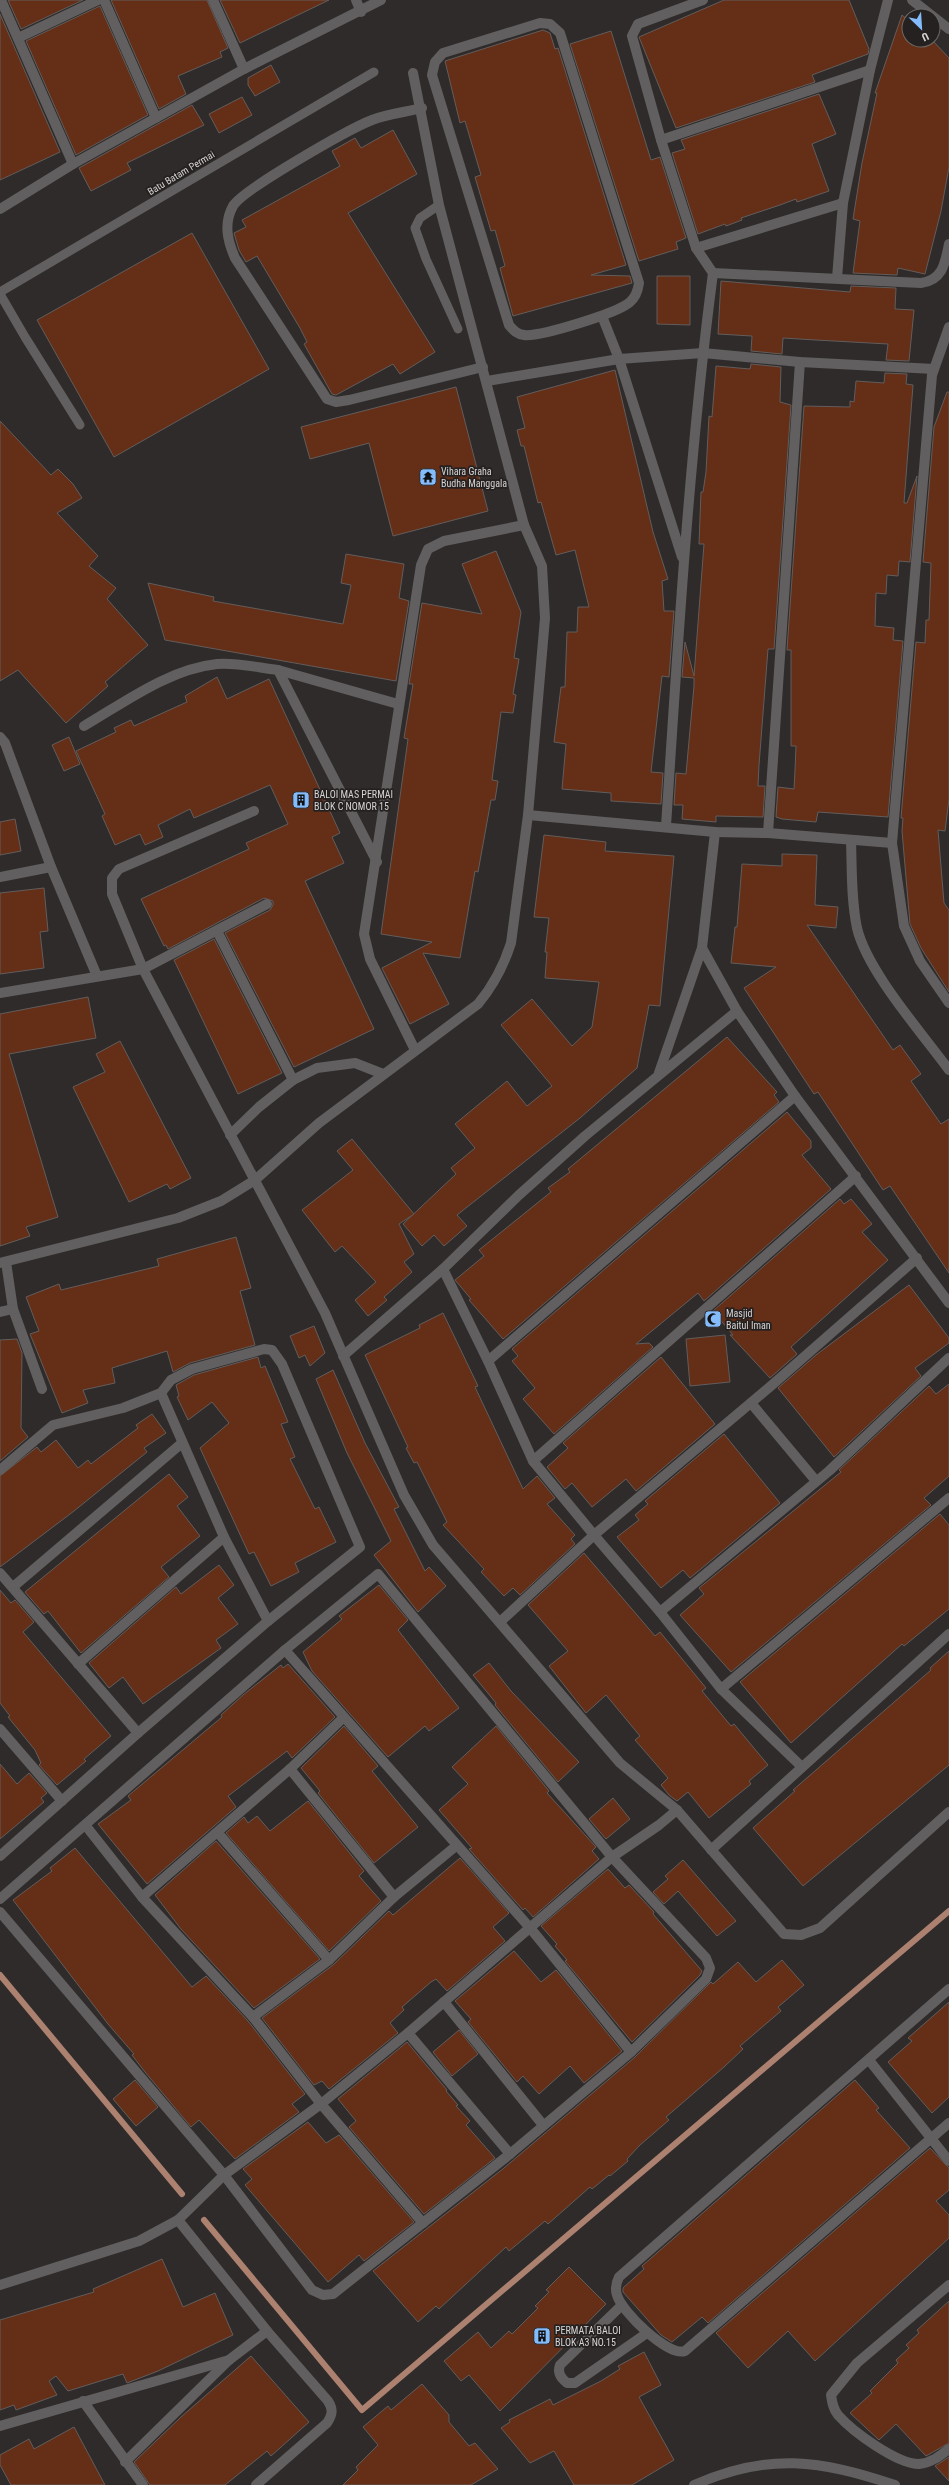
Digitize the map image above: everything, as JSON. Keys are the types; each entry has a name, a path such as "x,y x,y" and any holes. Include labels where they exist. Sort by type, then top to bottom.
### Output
{"street":[{"path":"1,0 73,164"},
{"path":"18,38 98,0"},
{"path":"104,0 156,118"},
{"path":"213,0 244,69"},
{"path":"356,0 361,12"},
{"path":"0,209 73,164 244,69 361,12 381,0"},
{"path":"666,826 683,561 703,353 714,273 696,248 662,140 632,36 633,30 644,21 703,0"},
{"path":"836,278 843,203 870,70 888,0"},
{"path":"912,0 949,29"},
{"path":"540,24 550,24 560,33 639,283 635,297 630,302 602,316 530,335 517,333 509,325 432,75 435,62 443,53 540,24"},
{"path":"662,140 870,70"},
{"path":"42,1389 13,1309 3,1262 202,1210 221,1202 255,1180 320,1122 478,1004 489,991 505,960 511,942 528,815 545,618 542,566 524,524 439,205 422,108 413,73"},
{"path":"422,108 373,120 328,142 246,194 233,205 228,220 227,240 235,258 327,399 336,402 349,400 483,367"},
{"path":"696,248 843,203"},
{"path":"714,273 928,282 941,273 949,244"},
{"path":"602,316 619,359 683,561"},
{"path":"949,327 934,369 892,843 904,926 923,966 949,1002"},
{"path":"487,381 619,359 703,353 800,362 934,369"},
{"path":"768,833 800,362"},
{"path":"415,1050 370,959 364,941 377,862 398,704 423,557 428,549 444,541 524,524"},
{"path":"84,726 151,687 196,668 218,664 278,670 398,704"},
{"path":"278,670 377,862"},
{"path":"0,736 5,743 51,868 97,976"},
{"path":"254,811 119,869 114,873 112,894 143,970 325,1313 404,1495 433,1545 620,1763 677,1810 784,1934 801,1935 820,1928 949,1812"},
{"path":"528,815 666,826 715,832 768,833 892,843"},
{"path":"659,1074 702,948 715,832"},
{"path":"851,840 853,902 857,928 864,947 884,982 949,1070"},
{"path":"0,877 51,868"},
{"path":"0,993 97,976 143,970 267,904"},
{"path":"217,931 292,1080"},
{"path":"702,948 737,1011 795,1096 918,1258 949,1303"},
{"path":"343,1356 444,1269 520,1195 659,1074 737,1011"},
{"path":"230,1135 259,1107 292,1080 317,1068 355,1063 384,1074"},
{"path":"488,1361 795,1096"},
{"path":"532,1461 856,1176"},
{"path":"500,1622 594,1535 751,1404 918,1258"},
{"path":"444,1269 488,1361 532,1461 660,1612 720,1689 802,1767"},
{"path":"0,1312 13,1309"},
{"path":"0,1470 53,1425 123,1408 161,1393 171,1380 192,1368 264,1349 272,1350 282,1364 360,1547 268,1621 138,1733 0,1856"},
{"path":"660,1612 816,1481 949,1358"},
{"path":"161,1393 224,1537 268,1621"},
{"path":"751,1404 816,1481"},
{"path":"13,1587 182,1443"},
{"path":"720,1689 949,1498"},
{"path":"78,1664 224,1537"},
{"path":"0,1573 138,1733"},
{"path":"0,1899 86,1826 285,1650 378,1574 612,1857 706,1958 710,1968 706,1979 631,2052 510,2154 424,2224 333,2294 319,2295 312,2290 224,2175 0,1912"},
{"path":"711,1850 949,1634"},
{"path":"285,1650 343,1718 530,1929 631,2052"},
{"path":"142,1897 218,1833 290,1769 343,1718"},
{"path":"0,1729 62,1801"},
{"path":"290,1769 394,1897"},
{"path":"0,2285 139,2241 178,2220 224,2175 321,2104 408,2033 612,1857 677,1810"},
{"path":"86,1826 142,1897 253,2018 321,2104 424,2224"},
{"path":"218,1833 328,1960"},
{"path":"253,2018 328,1960 394,1897 456,1846"},
{"path":"949,1989 619,2277 616,2285 616,2294 622,2305 647,2333 673,2351 685,2351 949,2123"},
{"path":"444,2002 543,2126"},
{"path":"408,2033 510,2154"},
{"path":"869,2060 949,2161"},
{"path":"178,2220 267,2331 328,2400 332,2410 332,2416 327,2423 256,2485"},
{"path":"949,2285 857,2363 831,2394 833,2405 839,2416 883,2451 895,2458 906,2462 929,2462 949,2449"},
{"path":"622,2305 560,2365 559,2371 563,2381 566,2383 575,2383 647,2333"},
{"path":"125,2462 229,2360 267,2331"},
{"path":"0,2426 229,2360"},
{"path":"83,2401 125,2462 143,2485"},
{"path":"694,2485 737,2470 783,2462 823,2465 857,2472 895,2485"}],"lane":[{"name":"Batu Batam Permai","path":"0,293 374,72"},
{"path":"439,205 420,218 415,228 426,259 458,329"},
{"path":"0,293 25,337 80,425"}],"building":[{"path":"8,0 83,0 21,29"},
{"path":"111,0 207,0 228,48 220,52 222,57 178,76 186,94 159,109"},
{"path":"220,0 329,0 240,43"},
{"path":"724,0 849,0 869,49 868,54 812,75 815,82 676,128 639,37"},
{"path":"100,6 148,115 76,155 26,41"},
{"path":"0,14 60,152 0,180"},
{"path":"901,18 901,48 940,48 949,58 949,167 941,211 925,274 898,268 897,275 853,273 860,221 853,219 862,163 877,93 875,93"},
{"path":"543,30 550,33 555,49 558,48 626,265 591,275 630,276 632,283 513,316 500,268 505,266 495,230 491,231 475,177 481,175 465,121 460,123 445,61"},
{"path":"611,31 651,160 660,157 686,238 676,242 678,249 639,261 570,44"},
{"path":"271,65 280,82 255,96 248,85 248,78"},
{"path":"819,94 836,134 812,144 829,191 797,202 796,199 741,218 742,220 726,226 725,224 698,234 672,153 685,149 681,140"},
{"path":"242,97 252,115 219,133 209,114"},
{"path":"192,105 204,125 127,163 131,170 91,191 79,168"},
{"path":"393,130 417,174 348,213 435,352 400,374 393,364 336,395 332,394 304,344 307,342 300,328 257,256 246,262 239,250 234,233 246,227 242,220 340,166 332,151 355,138 361,148"},
{"path":"192,233 269,369 114,457 37,320"},
{"path":"657,276 690,276 690,325 657,324"},
{"path":"721,281 850,292 851,286 896,288 895,309 914,310 909,361 886,360 888,344 783,338 782,354 751,351 752,336 718,334"},
{"path":"751,364 781,367 780,402 791,405 774,649 768,649 759,765 758,786 765,786 763,817 716,816 716,822 682,819 683,805 674,805 676,773 686,774 694,678 682,677 685,642 694,676 704,544 699,544 701,492 703,492 706,472 709,416 712,417 716,366 750,369"},
{"path":"615,370 653,532 668,579 662,581 664,611 674,611 669,677 662,676 651,772 663,773 661,804 611,801 611,793 562,789 566,744 554,742 561,687 565,687 567,632 577,632 578,607 589,607 575,550 556,555 541,502 538,503 524,446 521,446 517,430 525,428 517,397"},
{"path":"885,373 907,374 906,384 913,385 904,503 907,503 917,476 910,562 899,561 898,576 887,575 886,594 876,593 875,626 894,628 893,640 903,641 888,817 818,812 816,822 782,819 776,817 778,787 794,789 796,746 791,746 791,650 787,650 804,406 850,407 850,401 854,402 856,381 884,383"},
{"name":"Vihara Graha Budha Manggala","path":"456,387 488,511 393,536 369,443 310,459 301,427"},
{"path":"947,392 949,392 949,799 945,831 938,830 944,903 949,910 949,992 921,948 910,924 902,831 903,818 901,818 916,642 925,643 926,620 929,620 931,563 923,562 934,427"},
{"path":"0,421 51,475 58,469 73,484 82,498 57,513 98,556 89,566 116,588 107,599 148,645 105,682 108,686 66,723 18,670 0,681"},
{"path":"496,551 521,612 514,658 519,659 513,694 516,695 513,713 501,712 492,780 498,781 495,800 491,800 478,872 475,871 460,958 423,953 449,1004 410,1024 382,968 432,942 381,934 408,739 404,738 413,684 409,684 422,603 482,614 462,564"},
{"path":"346,554 404,564 399,598 409,601 396,681 165,640 148,583 214,597 213,601 343,624 351,585 341,583"},
{"path":"217,677 227,699 269,679 340,833 332,837 344,863 305,881 374,1029 294,1067 225,933 270,910 273,905 273,901 264,898 168,949 166,945 164,946 141,899 249,849 246,843 288,824 270,785 194,818 190,809 158,825 163,837 145,845 140,834 115,845 102,816 105,814 76,751 116,732 114,728 131,720 134,726 187,702 185,696"},
{"path":"69,737 80,764 64,771 52,745"},
{"path":"15,819 21,851 0,855 0,822"},
{"path":"544,835 606,842 605,851 674,856 660,1006 649,1005 637,1068 580,1118 457,1215 467,1226 444,1246 434,1235 422,1246 403,1224 456,1174 451,1168 475,1148 455,1124 507,1081 527,1106 552,1086 501,1025 532,999 572,1046 592,1027 599,982 545,978 547,952 545,952 549,918 534,917"},
{"path":"782,854 817,855 815,905 838,907 836,928 807,925 893,1050 900,1045 921,1074 911,1081 941,1124 949,1119 949,1273 890,1186 883,1190 818,1092 814,1094 744,988 776,967 731,963 735,927 737,927 742,864 782,866"},
{"path":"44,888 48,931 40,932 44,968 0,974 0,893"},
{"path":"214,939 282,1073 238,1094 174,960"},
{"path":"88,997 96,1038 9,1054 58,1217 26,1227 30,1236 0,1246 0,1014"},
{"path":"727,1037 777,1092 774,1095 779,1102 503,1339 469,1300 471,1299 455,1280 484,1256 479,1250 551,1192 548,1188 570,1172 568,1169"},
{"path":"120,1041 191,1178 170,1189 167,1184 129,1202 73,1087 105,1072 96,1054"},
{"path":"787,1112 811,1141 811,1148 802,1155 831,1189 704,1301 698,1293 636,1344 649,1343 653,1347 554,1434 523,1399 535,1388 512,1361 518,1356 512,1349"},
{"path":"352,1139 414,1214 399,1224 414,1254 404,1262 412,1272 384,1297 387,1300 368,1316 355,1300 376,1282 342,1246 335,1252 302,1210 353,1170 337,1151"},
{"path":"840,1199 844,1204 851,1199 872,1224 862,1232 888,1260 791,1347 797,1354 770,1378 730,1335 733,1335 713,1311"},
{"path":"236,1237 251,1288 240,1291 255,1345 190,1363 173,1372 167,1351 112,1368 115,1383 83,1390 88,1403 62,1413 30,1334 39,1331 26,1297 59,1284 61,1290 159,1266 157,1259"},
{"path":"909,1285 949,1338 949,1343 915,1368 921,1376 834,1457 778,1388 816,1355"},
{"path":"443,1313 478,1386 475,1387 523,1489 537,1476 555,1498 547,1504 575,1535 571,1539 575,1544 520,1595 513,1588 504,1596 481,1572 484,1569 443,1525 447,1522 417,1462 414,1463 406,1448 408,1447 365,1355 420,1328 419,1325"},
{"path":"314,1326 325,1353 310,1366 305,1355 299,1358 290,1336"},
{"path":"725,1335 730,1382 690,1386 686,1339"},
{"path":"17,1339 22,1353 21,1428 28,1437 0,1461 0,1340"},
{"path":"258,1357 261,1368 265,1366 288,1422 281,1424 295,1457 290,1459 315,1509 319,1507 336,1542 295,1563 299,1572 271,1586 254,1552 249,1554 200,1448 229,1423 212,1402 188,1420 177,1397 179,1396 176,1385 194,1375"},
{"path":"661,1357 715,1424 636,1491 626,1479 592,1507 572,1483 565,1489 547,1467 568,1448 563,1443"},
{"path":"333,1370 365,1443 399,1507 394,1509 425,1571 429,1567 446,1586 418,1612 374,1555 391,1541 347,1453 316,1379"},
{"path":"949,1384 949,1476 924,1498 931,1505 731,1672 680,1615 704,1594 699,1588 841,1472 839,1470 929,1386 936,1394"},
{"path":"152,1414 166,1433 144,1448 147,1452 74,1511 0,1567 0,1476 37,1447 41,1452 56,1440 78,1468 88,1460 91,1464 138,1428 136,1425"},
{"path":"724,1434 780,1503 690,1578 683,1570 661,1588 617,1537 639,1520 635,1515 648,1504 645,1501"},
{"path":"169,1474 188,1497 177,1506 200,1536 161,1567 169,1577 81,1653 48,1611 44,1614 25,1592"},
{"path":"940,1514 949,1525 949,1609 904,1646 902,1644 791,1743 740,1682"},
{"path":"584,1553 655,1636 660,1632 706,1688 702,1691 731,1726 734,1724 768,1765 749,1781 751,1784 709,1818 688,1792 677,1801 669,1795 661,1785 668,1778 635,1740 640,1736 606,1695 586,1713 549,1666 568,1651 528,1605"},
{"path":"219,1565 234,1585 218,1598 238,1624 216,1640 221,1648 143,1704 123,1677 109,1688 89,1663 176,1587 181,1594"},
{"path":"379,1585 408,1620 398,1630 459,1708 429,1731 425,1726 388,1757 312,1671 303,1652 342,1619 339,1616"},
{"path":"0,1590 11,1603 15,1600 34,1622 23,1632 111,1736 84,1759 86,1761 57,1785 39,1765 41,1763 35,1750 8,1717 10,1716 0,1703"},
{"path":"949,1651 949,1765 803,1886 753,1828 795,1791 793,1790 931,1670 930,1668"},
{"path":"489,1663 511,1691 579,1762 558,1782 495,1705 496,1703 473,1675"},
{"path":"288,1664 335,1717 292,1758 287,1751 228,1796 236,1807 147,1884 98,1824 131,1800 128,1796 222,1717 221,1715 243,1695 281,1665 283,1668"},
{"path":"344,1726 378,1766 372,1771 418,1827 374,1863 318,1793 320,1791 301,1768"},
{"path":"496,1726 549,1791 547,1793 596,1847 592,1851 599,1859 533,1917 525,1908 523,1910 469,1849 472,1848 439,1810 468,1784 452,1767"},
{"path":"0,1764 17,1784 29,1773 47,1793 41,1798 44,1802 0,1839"},
{"path":"613,1798 630,1819 606,1839 589,1819"},
{"path":"308,1801 364,1871 359,1876 381,1901 329,1951 226,1833 244,1817 248,1823 257,1816 270,1831"},
{"path":"216,1841 320,1959 254,2008 181,1929 155,1895"},
{"path":"75,1848 192,1987 206,1976 248,2021 305,2094 292,2104 299,2112 235,2159 199,2120 191,2127 145,2072 132,2055 134,2054 108,2024 13,1900 52,1871 50,1868"},
{"path":"460,1858 509,1913 493,1927 505,1941 447,1991 436,1979 431,1982 402,2007 404,2010 390,2023 398,2033 329,2089 322,2081 314,2085 262,2018 333,1965 389,1911 393,1915"},
{"path":"683,1860 736,1921 717,1936 678,1891 664,1904 653,1892 668,1879 665,1876"},
{"path":"608,1869 625,1888 629,1885 654,1912 653,1914 702,1971 700,1975 632,2042 565,1961 567,1960 555,1946 557,1944 541,1926"},
{"path":"514,1951 541,1982 556,1970 622,2051 584,2083 570,2066 539,2094 523,2076 517,2082 468,2022 471,2019 455,2001"},
{"path":"782,1960 804,1985 778,2007 781,2011 740,2046 743,2049 724,2067 666,2117 669,2120 640,2145 627,2159 628,2161 592,2189 590,2187 548,2224 545,2221 509,2251 506,2247 439,2309 436,2306 418,2322 373,2271 504,2168 635,2057 711,1982 713,1984 738,1962 756,1982"},
{"path":"949,2002 949,2097 932,2113 888,2062 912,2041 908,2038"},
{"path":"459,2030 478,2054 452,2076 433,2052"},
{"path":"407,2042 447,2090 446,2091 458,2105 456,2106 470,2121 466,2125 495,2158 424,2214 349,2127 356,2121 338,2099"},
{"path":"135,2080 158,2107 136,2126 113,2099"},
{"path":"855,2080 879,2108 876,2110 910,2148 708,2323 702,2317 672,2342 661,2335 623,2292 623,2288 644,2269 642,2266"},
{"path":"308,2122 326,2143 339,2135 414,2222 364,2261 359,2255 328,2282 245,2185 252,2179 243,2169"},
{"path":"930,2148 949,2168 949,2190 936,2201 949,2215 949,2238 815,2361 788,2331 748,2368 716,2333"},
{"path":"162,2259 183,2307 215,2293 233,2335 158,2371 127,2383 123,2374 68,2391 56,2376 49,2381 57,2395 16,2410 14,2405 0,2410 0,2320 94,2292 93,2289"},
{"path":"569,2267 606,2304 500,2411 469,2375 461,2381 444,2361 478,2332 491,2348 509,2331 512,2334 538,2308 535,2306 549,2292 546,2290"},
{"path":"949,2301 949,2443 926,2456 896,2424 879,2440 850,2413 872,2393 870,2391 898,2363 896,2360 909,2348 906,2345 919,2333 917,2330"},
{"path":"644,2352 661,2385 639,2397 674,2460 632,2485 574,2485 554,2451 530,2463 501,2428 510,2422 509,2420 550,2399 553,2405 601,2381 620,2369 618,2366"},
{"path":"251,2356 309,2422 271,2456 267,2451 225,2485 150,2485 134,2462 181,2417"},
{"path":"422,2384 449,2415 449,2422 469,2446 475,2443 498,2469 471,2485 343,2485 358,2470 356,2467 378,2445 363,2427 388,2406 391,2410"},
{"path":"74,2427 105,2485 11,2485 0,2465 0,2455 29,2439 34,2449"},
{"path":"949,2457 949,2481 935,2466"}],"waterway":[{"path":"204,2220 362,2410 949,1911"},
{"path":"0,1975 182,2194"}],"place":[{"name":"Vihara Graha Budha Manggala","path":"428,477"},
{"name":"BALOI MAS PERMAI BLOK C NOMOR 15","path":"301,800"},
{"name":"Masjid Baitul Iman","path":"713,1319"},
{"name":"PERMATA BALOI BLOK A3 NO.15","path":"542,2336"}]}
